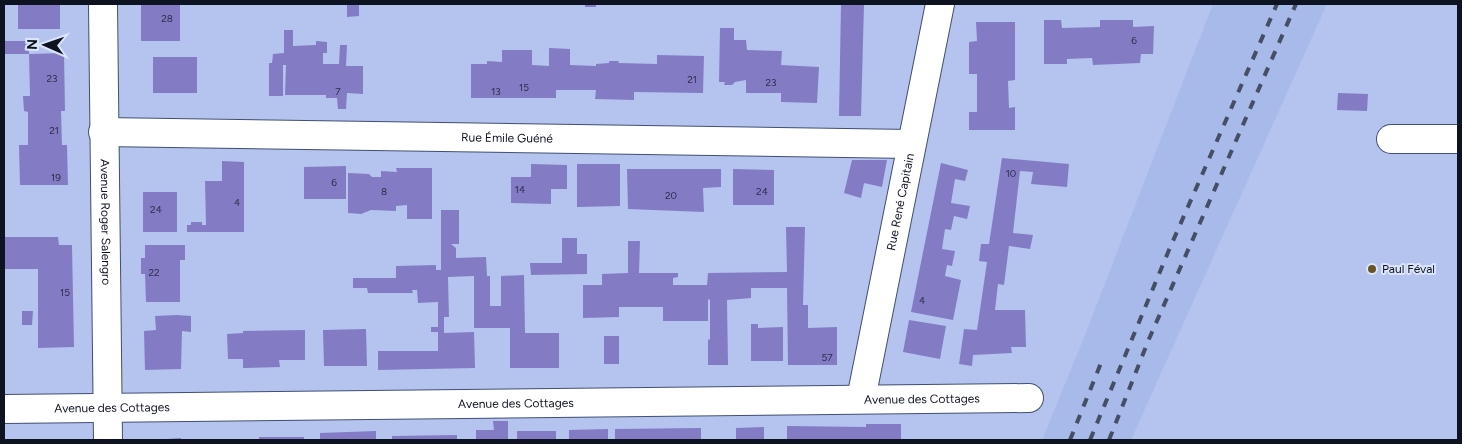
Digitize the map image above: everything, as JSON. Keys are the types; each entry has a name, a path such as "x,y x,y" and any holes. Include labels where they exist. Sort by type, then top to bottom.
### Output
{"street":[{"name":"Avenue Roger Salengro","path":"102,4 108,440"},
{"name":"Rue René Capitain","path":"861,400 940,4"},
{"name":"Rue Émile Guéné","path":"103,132 911,144"},
{"path":"1391,139 1458,139"},
{"name":"Avenue des Cottages","path":"4,409 1029,398"}],"shaded area":[{"path":"1213,4 1327,4 1131,440 1042,440 1085,335"}],"building":[{"path":"18,4 60,4 60,29 18,29"},
{"path":"141,4 180,4 180,41 141,41"},
{"path":"347,4 359,4 359,16 347,17"},
{"path":"585,4 596,4 596,7 585,7"},
{"path":"841,4 864,5 861,116 839,116"},
{"path":"1044,20 1061,20 1062,28 1100,27 1100,20 1133,20 1133,27 1154,26 1153,54 1141,54 1140,63 1093,65 1092,58 1067,59 1067,64 1044,64"},
{"path":"976,22 1015,22 1015,80 1008,81 1009,108 1015,107 1015,130 969,130 969,112 977,112 977,74 969,74 969,42 977,41"},
{"path":"720,28 734,28 734,40 746,40 747,50 782,51 781,65 819,67 817,103 781,102 781,93 746,93 746,80 735,82 732,85 724,85 725,82 719,82"},
{"path":"284,30 293,30 293,46 316,45 316,41 327,42 327,53 323,53 323,64 339,64 340,45 347,45 346,66 363,66 363,94 347,93 346,109 338,109 337,98 326,98 326,95 285,95 286,65 283,65 283,96 269,96 269,63 272,63 273,54 284,53"},
{"path":"4,41 28,41 29,54 4,54"},
{"path":"549,48 570,49 570,65 596,66 596,64 609,63 609,61 657,64 657,55 704,56 703,93 634,92 634,100 595,99 596,90 556,90 556,98 471,98 471,64 487,64 487,61 502,62 502,50 532,50 532,65 549,66"},
{"path":"64,53 65,111 61,111 62,145 67,145 68,185 20,185 19,145 28,145 28,112 24,111 23,96 30,96 29,54"},
{"path":"153,57 197,57 197,93 153,93"},
{"path":"1338,93 1368,94 1367,111 1337,110"},
{"path":"1002,158 1069,164 1067,187 1031,184 1033,172 1020,171 1013,233 1033,235 1030,249 1009,246 1004,285 998,284 995,310 1025,310 1026,347 1011,347 1012,353 973,355 972,366 959,364 964,329 977,330 987,262 979,261 981,244 989,244"},
{"path":"852,160 887,160 882,187 864,183 861,198 844,193"},
{"path":"222,161 244,162 244,232 187,232 187,225 191,225 191,222 202,222 202,225 206,225 205,181 222,181"},
{"path":"941,163 968,170 965,181 955,179 951,203 970,206 967,219 954,216 951,230 945,229 942,249 955,251 952,266 947,265 945,276 961,280 953,320 911,312"},
{"path":"531,164 567,165 567,189 551,189 551,204 511,203 511,177 531,177"},
{"path":"577,164 620,164 620,206 577,207"},
{"path":"346,166 346,199 304,199 304,167"},
{"path":"396,168 432,168 432,219 407,219 407,205 396,206 396,211 371,210 361,214 348,213 348,173 369,174 372,177 381,177 381,171 397,172"},
{"path":"627,169 721,169 721,187 703,188 704,212 628,209"},
{"path":"733,169 774,170 774,205 733,205"},
{"path":"143,192 177,192 177,232 143,232"},
{"path":"441,210 459,210 459,244 451,244 456,248 456,258 486,257 487,276 490,276 490,306 501,306 501,276 524,275 525,333 559,333 559,368 510,368 510,328 474,328 474,276 448,277 449,317 444,317 444,333 474,332 475,368 378,370 378,351 438,351 438,332 431,332 431,327 438,327 438,302 418,303 417,290 412,290 413,293 368,293 367,288 353,288 353,278 396,278 396,266 436,265 436,270 441,270"},
{"path":"786,227 805,227 803,305 808,305 808,328 837,327 837,365 788,365 787,288 751,288 751,298 727,300 728,365 708,365 710,300 708,299 708,321 663,321 663,307 619,307 619,317 583,318 583,285 602,285 602,274 628,273 628,241 640,241 639,273 678,273 678,277 673,278 673,285 707,285 708,273 787,272"},
{"path":"4,237 58,237 59,245 72,245 74,347 38,348 38,269 4,269"},
{"path":"562,238 577,238 577,254 587,254 587,274 531,275 530,263 562,263"},
{"path":"145,245 185,245 185,260 180,260 180,302 146,302 145,274 141,274 141,258 145,258"},
{"path":"22,311 33,311 32,325 22,325"},
{"path":"155,316 191,316 191,332 182,331 181,369 145,370 144,331 156,330"},
{"path":"909,320 946,326 940,359 903,352"},
{"path":"751,324 758,324 758,328 783,327 783,361 751,361"},
{"path":"366,329 367,366 324,366 323,330"},
{"path":"305,330 305,360 279,360 280,367 243,368 243,359 228,359 227,334 243,333 243,331"},
{"path":"604,336 619,336 619,364 604,364"},
{"path":"493,421 508,421 508,440 476,440 476,430 494,430"},
{"path":"866,424 901,424 901,440 787,440 787,426 866,427"},
{"path":"764,427 764,440 736,440 736,428"},
{"path":"701,428 701,440 615,440 615,429"},
{"path":"608,429 608,440 569,440 569,430"},
{"path":"376,431 376,440 320,440 320,433"},
{"path":"517,431 556,431 556,440 517,440"},
{"path":"457,435 457,440 392,440 392,436"},
{"path":"259,437 304,437 304,440 259,440"},
{"path":"181,438 181,440 166,440 166,439"}],"railway":[{"path":"1090,440 1169,250 1277,4"},
{"path":"1109,440 1149,339 1296,4"},
{"path":"1070,440 1101,363"}],"place":[{"name":"Paul Féval","path":"1372,269"}]}
